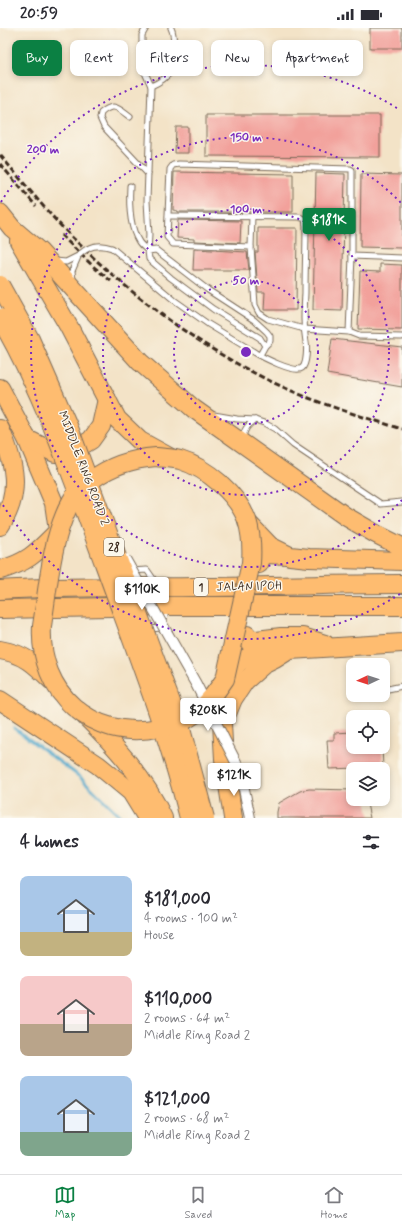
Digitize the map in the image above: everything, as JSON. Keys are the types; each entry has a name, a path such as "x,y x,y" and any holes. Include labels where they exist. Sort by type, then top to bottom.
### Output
{"highway":[{"path":"0,213 12,228 53,297 117,419 140,442 171,458"},
{"path":"12,228 39,251 140,362 194,409 345,516 402,547"},
{"name":"MIDDLE RING ROAD 2","path":"0,285 30,339 70,428 181,728 205,818"},
{"name":"MIDDLE RING ROAD 2","path":"0,318 28,370 56,435 166,734 189,818"},
{"path":"0,388 27,438 54,503 58,532"},
{"path":"27,438 56,453 71,452 91,440 98,431 101,426 107,399"},
{"path":"0,429 8,447 12,462 14,487 12,500 0,526"},
{"path":"52,680 45,659 41,639 42,626 58,532 67,508 81,487 100,473 129,461 156,457 171,458 189,463 216,478 240,507 247,522 252,552 251,563 225,680 222,724 224,759 233,818"},
{"path":"247,522 270,546 290,556"},
{"path":"0,570 15,566 30,558 58,532"},
{"path":"335,647 303,636 248,641 246,638 259,564 262,556 265,554 309,558 402,561"},
{"name":"JALAN IPOH","path":"0,590 107,580 159,587 402,584"},
{"name":"JALAN IPOH","path":"0,609 109,611 167,606 402,606"},
{"path":"81,713 100,724 118,729 136,731 166,727 174,725 194,715 207,703 239,662 252,655 272,648 290,650 402,643"},
{"path":"0,650 14,653 29,660 52,680 65,699 111,742 151,795 163,818"},
{"path":"222,724 233,699 245,681 263,665 275,660 290,650"},
{"path":"0,700 98,765 130,792 147,818"}],"street":[{"path":"106,526 196,684 240,770 250,818"}],"lane":[{"path":"146,28 142,35 142,66 151,86 146,201 149,235 149,260 213,309 260,338 265,346"},
{"path":"151,86 162,81 171,70 174,54 173,31 171,28"},
{"path":"130,117 113,106 108,107 101,113 100,118 104,127 148,174"},
{"path":"251,247 173,244 167,237 170,169 173,165 350,169 353,172 349,332"},
{"path":"130,186 129,207 139,243 148,251 156,250 208,290 254,320 268,332 270,341 260,355"},
{"path":"39,251 52,260 66,262 91,247 105,245 112,248 174,300 208,324 260,355 291,368 298,370 302,369 308,348 304,329 306,226 304,219 299,217 168,216"},
{"path":"252,216 251,247 255,305 259,313 268,319 304,329 349,332 359,336 402,337"},
{"path":"78,256 72,271 73,280 80,297"},
{"path":"352,256 402,258"},
{"path":"194,409 221,416 255,420 264,423 275,429 293,445 381,504 402,502"},
{"path":"242,444 245,430 248,425 255,420"},
{"path":"118,572 147,570 159,587"},
{"path":"141,629 163,628 167,606"},
{"path":"121,624 126,630 134,630"},
{"path":"390,689 402,686"}],"building":[{"path":"370,28 402,28 402,48 370,48"},
{"path":"206,115 380,115 380,157 206,156"},
{"path":"176,127 188,127 188,153 175,153"},
{"path":"174,172 293,174 293,212 178,212 173,210"},
{"path":"316,173 345,174 342,311 313,310"},
{"path":"361,174 402,175 402,248 360,247"},
{"path":"178,220 241,221 240,243 194,241 194,239 177,238"},
{"path":"258,228 297,228 296,310 264,310 265,292 258,292 255,252 258,252"},
{"path":"194,249 247,252 249,270 193,270"},
{"path":"380,264 402,265 402,330 358,329 360,271 380,272"},
{"path":"332,339 402,347 402,387 327,374"},
{"path":"346,732 346,754 382,754 383,762 346,762 346,768 329,769 327,740 334,740 334,733"},
{"path":"309,789 346,790 346,806 367,806 370,818 277,818 279,803 300,791"}],"waterway":[{"path":"14,728 80,777 122,818"}],"railway":[{"path":"0,155 46,210 76,241 126,286 180,328 209,347 268,380 324,404 402,429"},
{"path":"0,164 36,206"},
{"path":"61,235 95,268 111,281"}]}
